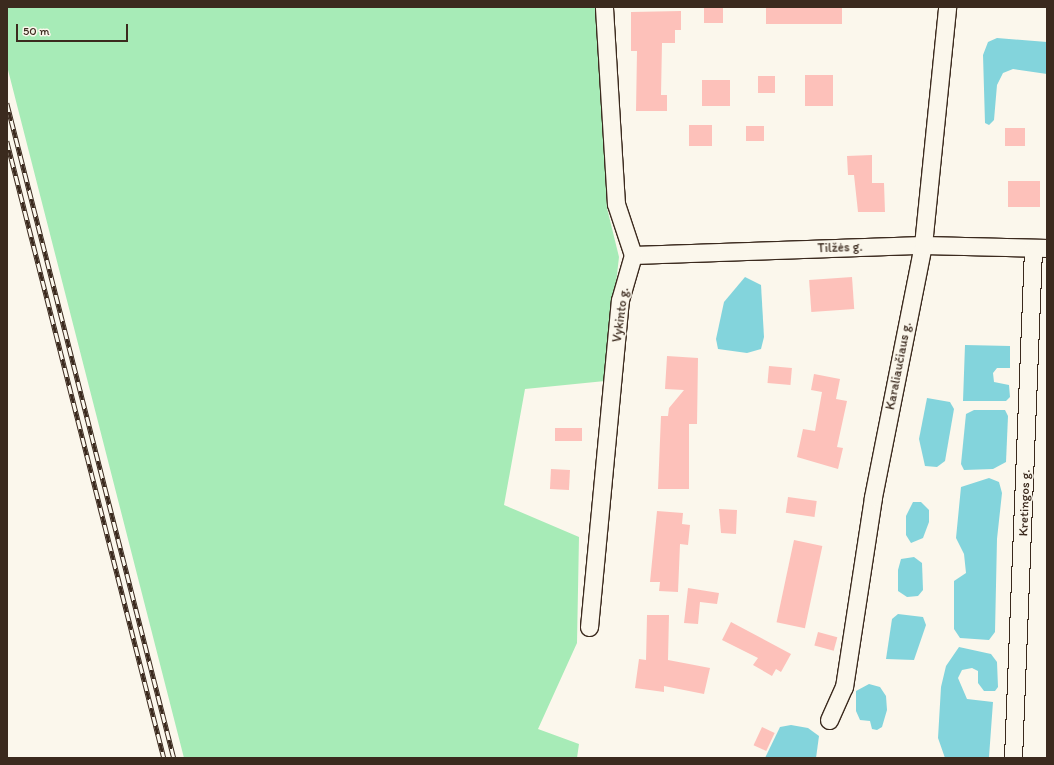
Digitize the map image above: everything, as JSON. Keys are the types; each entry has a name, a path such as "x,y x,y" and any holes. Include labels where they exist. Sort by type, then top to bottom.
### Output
{"street":[{"path":"604,7 616,204 634,254"},
{"name":"Karaliaučiaus g.","path":"829,720 844,687 873,497 923,245 947,7"},
{"name":"Tilžės g.","path":"634,254 923,245 1040,249"},
{"name":"Kretingos g.","path":"1013,758 1040,249"},
{"name":"Vykinto g.","path":"589,627 620,300 634,254"}],"green space":[{"path":"7,7 597,7 607,208 619,257 605,381 525,389 504,505 579,537 577,643 538,729 579,744 577,758 184,758 7,66"}],"water":[{"path":"997,38 1047,42 1047,74 1013,69 1003,73 997,85 994,120 989,125 985,123 983,55 988,42"},
{"path":"745,277 761,285 764,337 761,349 747,353 718,349 716,339 724,302"},
{"path":"965,345 1010,346 1010,368 997,368 993,373 994,382 1009,385 1010,397 1006,401 963,401"},
{"path":"927,398 950,402 954,409 945,461 937,467 925,466 919,439"},
{"path":"974,410 1005,410 1008,416 1006,462 993,469 964,470 961,464 966,414"},
{"path":"989,478 999,482 1002,493 997,539 995,632 989,640 960,638 954,629 954,581 966,573 964,554 956,538 961,487"},
{"path":"913,502 921,502 929,510 929,522 923,538 911,543 906,535 906,516"},
{"path":"914,557 922,563 923,590 918,596 907,597 898,591 898,570 901,559"},
{"path":"898,614 923,617 926,625 914,660 886,659 892,619"},
{"path":"959,647 991,654 997,662 998,687 995,691 984,691 978,683 978,671 972,668 962,670 958,678 967,699 993,702 989,757 945,758 938,738 941,687 946,666"},
{"path":"869,684 880,687 886,696 887,710 882,727 877,730 872,729 870,721 860,720 856,711 856,691"},
{"path":"791,725 808,728 819,736 816,758 765,758 780,727"}],"building":[{"path":"704,7 723,7 723,23 704,23"},
{"path":"766,7 842,7 842,24 766,24"},
{"path":"681,11 681,30 675,30 675,43 662,43 661,95 667,95 667,111 636,111 637,51 631,51 631,12"},
{"path":"805,75 833,75 833,106 805,106"},
{"path":"758,76 775,76 775,93 758,93"},
{"path":"702,80 730,80 730,106 702,106"},
{"path":"689,125 712,125 712,146 689,146"},
{"path":"746,126 764,126 764,141 746,141"},
{"path":"1005,128 1025,128 1025,146 1005,146"},
{"path":"872,155 872,183 884,183 885,212 858,212 854,175 848,175 847,156"},
{"path":"1008,181 1040,181 1040,207 1008,207"},
{"path":"852,277 854,309 811,312 809,280"},
{"path":"667,356 698,358 697,424 689,424 689,489 658,489 661,416 668,416 669,408 684,390 665,389"},
{"path":"769,366 792,368 790,385 768,383"},
{"path":"814,374 840,379 836,399 847,401 837,447 843,448 838,469 797,457 803,429 815,431 822,392 811,390"},
{"path":"555,428 582,428 582,441 555,441"},
{"path":"551,469 570,470 569,490 550,489"},
{"path":"788,497 817,501 814,517 786,513"},
{"path":"719,509 737,510 736,534 721,533"},
{"path":"657,511 683,513 682,524 690,525 688,545 680,544 678,592 659,591 660,582 650,582"},
{"path":"794,540 822,546 805,628 777,622"},
{"path":"688,588 719,593 717,604 700,602 698,624 684,623"},
{"path":"647,615 669,615 668,660 710,668 704,694 664,686 664,692 635,688 639,659 646,660"},
{"path":"731,622 791,654 781,672 776,669 772,676 753,665 758,658 722,640"},
{"path":"818,632 837,637 834,651 814,646"},
{"path":"762,727 775,733 766,751 754,745"}],"railway":[{"path":"7,103 174,758"},
{"path":"7,141 164,758"}]}
